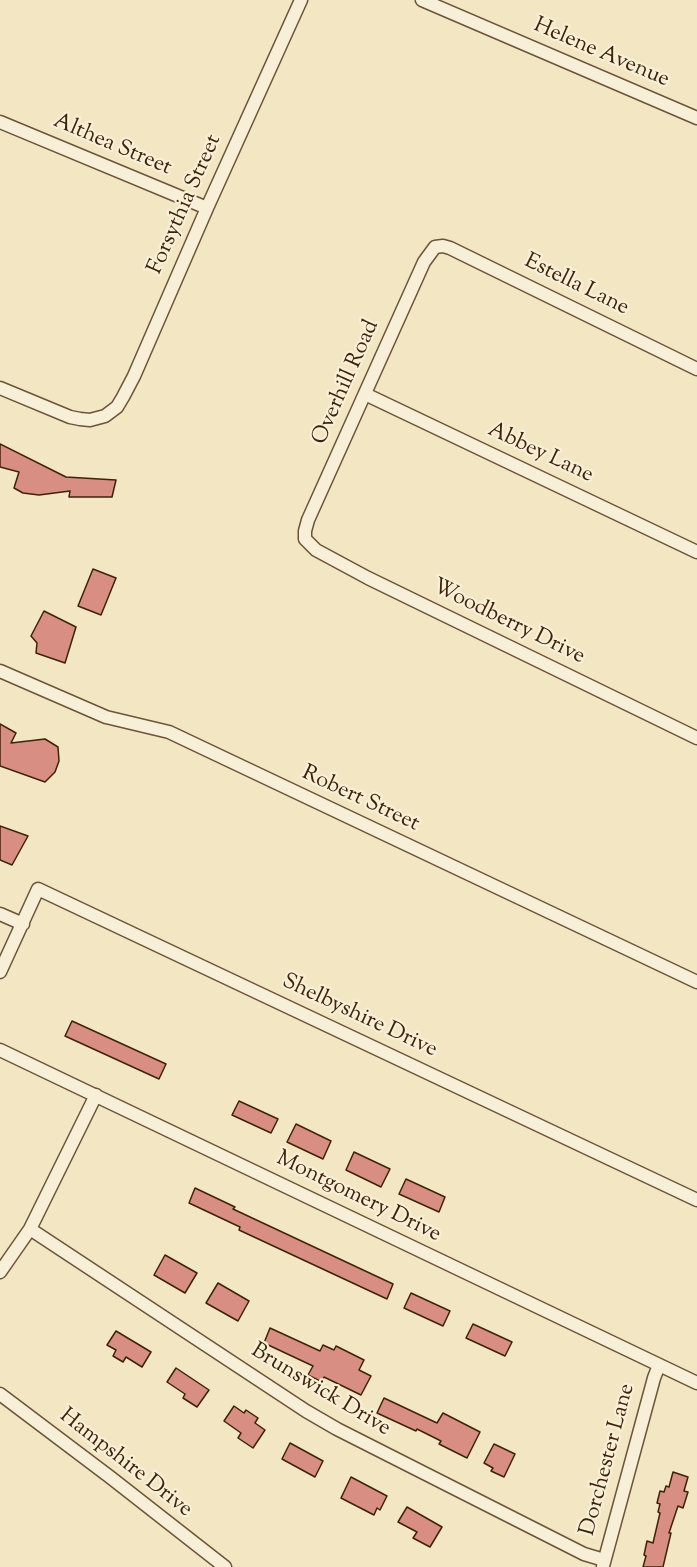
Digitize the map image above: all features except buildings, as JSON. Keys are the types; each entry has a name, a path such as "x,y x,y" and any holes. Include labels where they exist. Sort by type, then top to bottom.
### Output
{"street":[{"name":"Forsythia Street","path":"0,388 80,419 99,418 110,413 123,397 301,0"},
{"name":"Helene Avenue","path":"422,0 697,118"},
{"name":"Althea Street","path":"0,122 207,208"},
{"name":"Estella Lane","path":"435,247 450,248 697,369"},
{"name":"Overhill Road","path":"305,539 308,520 423,262 435,247"},
{"name":"Abbey Lane","path":"365,394 697,552"},
{"name":"Woodberry Drive","path":"305,539 316,550 368,578 697,738"},
{"name":"Robert Street","path":"0,671 94,712 168,732 697,982"},
{"name":"Shelbyshire Drive","path":"23,924 38,888 697,1200"},
{"path":"0,914 23,924 0,972"},
{"name":"Montgomery Drive","path":"0,1050 697,1383"},
{"path":"0,1272 30,1229 96,1095"},
{"name":"Brunswick Drive","path":"30,1229 306,1411 374,1449 603,1564"},
{"name":"Dorchester Lane","path":"603,1564 659,1365"},
{"name":"Hampshire Drive","path":"0,1394 225,1567"}]}
